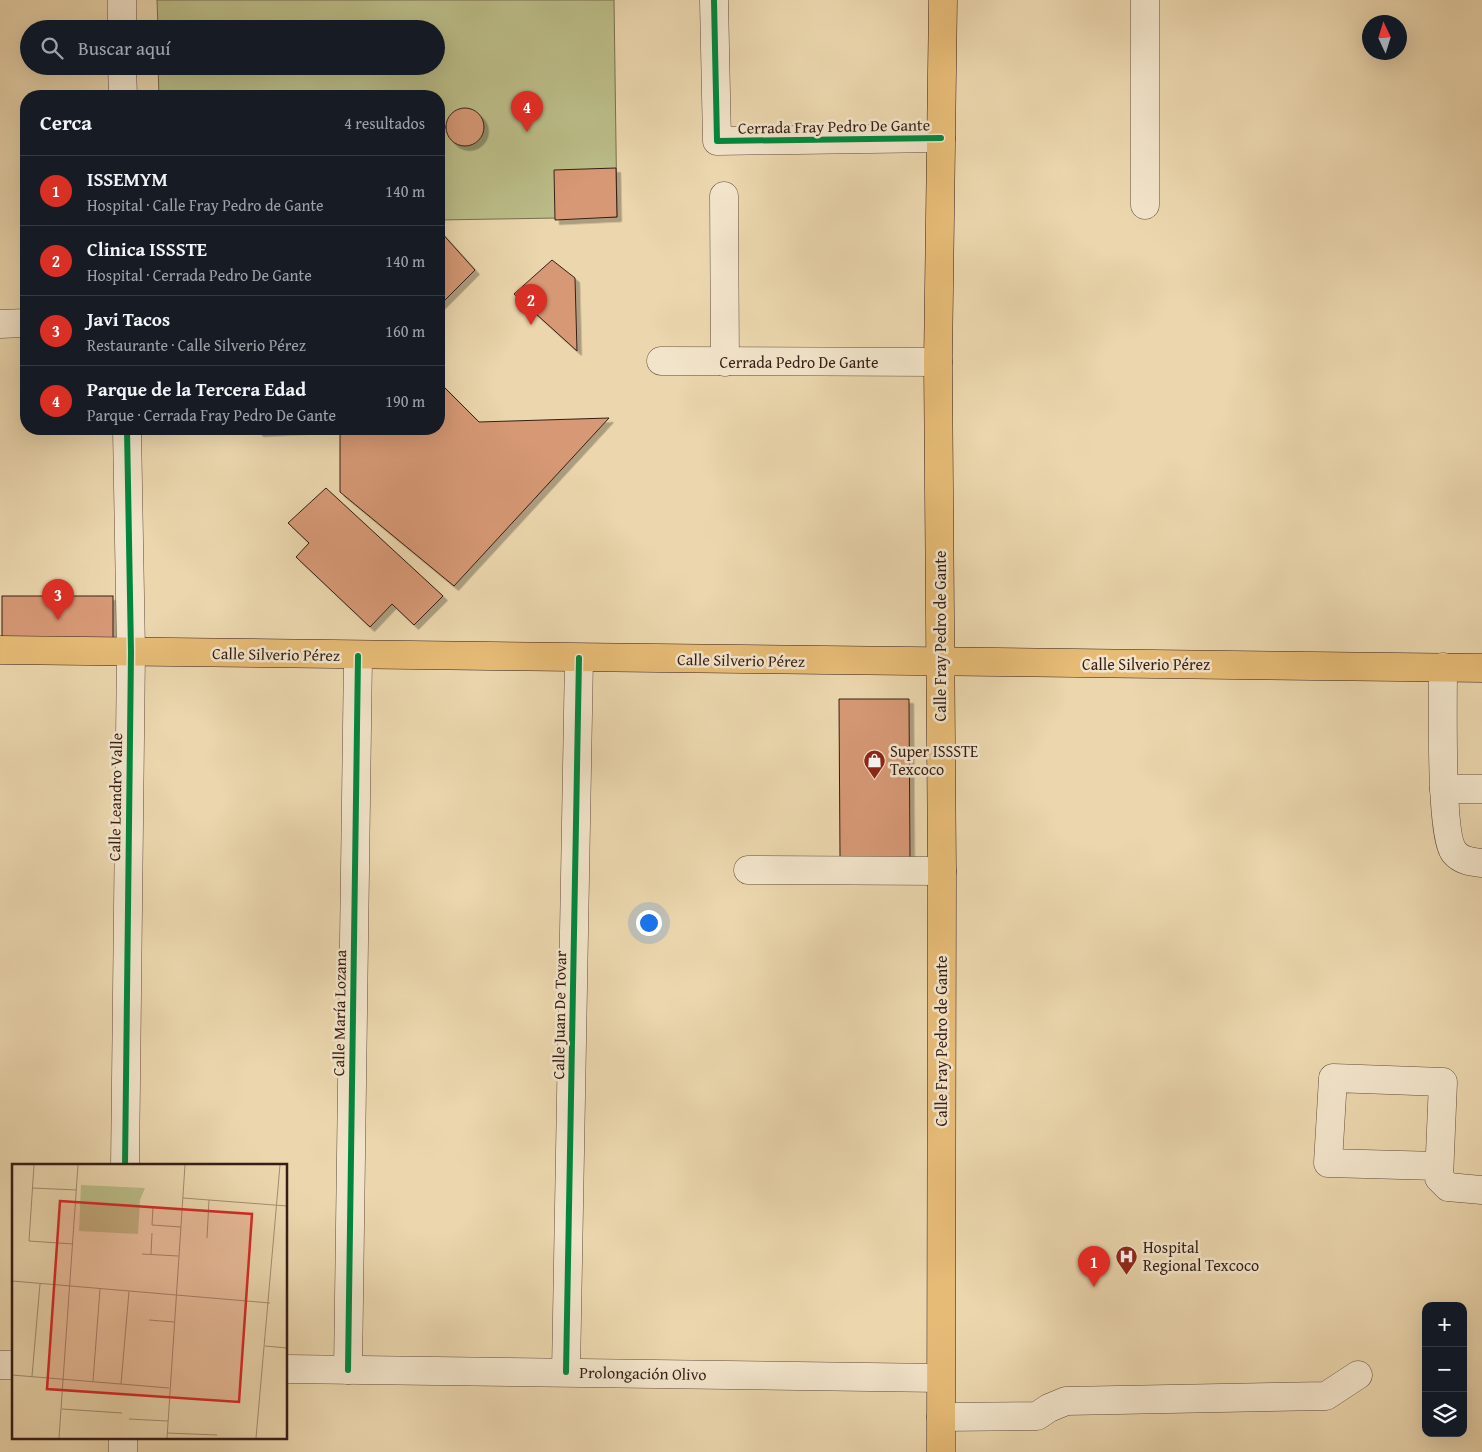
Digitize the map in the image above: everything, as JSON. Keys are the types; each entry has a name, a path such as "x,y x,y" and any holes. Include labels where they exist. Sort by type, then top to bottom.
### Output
{"main road":[{"name":"Calle Fray Pedro de Gante","path":"941,1452 942,871 938,362 943,0"},
{"name":"Calle Silverio Pérez","path":"0,650 358,656 1482,668"}],"street":[{"path":"122,0 122,20"},
{"path":"1145,0 1145,205"},
{"name":"Cerrada Fray Pedro De Gante","path":"714,1 716,141 941,138"},
{"path":"122,75 123,90"},
{"path":"724,196 725,362"},
{"path":"0,324 20,323"},
{"name":"Cerrada Pedro De Gante","path":"661,361 938,362"},
{"name":"Calle Leandro Valle","path":"125,1164 131,652 127,435"},
{"name":"Calle María Lozana","path":"348,1370 358,656"},
{"name":"Calle Juan De Tovar","path":"566,1372 579,658"},
{"path":"1442,667 1444,789 1448,834 1454,852 1468,862 1482,863"},
{"path":"1444,789 1482,789"},
{"path":"748,870 942,871"},
{"path":"1438,1166 1328,1163 1333,1078 1443,1082 1439,1178 1448,1187 1482,1190"},
{"name":"Prolongación Olivo","path":"288,1369 940,1378"},
{"path":"941,1417 1037,1416 1066,1400 1326,1396 1358,1375"}],"green space":[{"path":"157,0 614,0 617,217 445,220 445,90 159,90 158,75 445,75 445,20 158,20"}],"building":[{"path":"465,108 478,114 484,127 478,140 465,146 452,140 446,127 452,114"},
{"path":"616,168 617,217 555,220 554,170"},
{"path":"445,237 475,270 445,300"},
{"path":"552,260 575,278 577,351 514,294"},
{"path":"445,388 479,422 609,418 454,586 340,492 340,435 445,435"},
{"path":"326,488 443,596 414,625 392,604 370,627 296,557 309,543 288,523"},
{"path":"2,596 113,596 113,644 2,644"},
{"name":"Super ISSSTE Texcoco","path":"839,699 909,699 910,858 840,858"}],"cycle path":[{"path":"714,1 717,141 941,138"},
{"path":"125,1164 131,652 127,435"},
{"path":"348,1370 358,656"},
{"path":"566,1372 579,658"}],"place":[{"name":"Parque de la Tercera Edad","path":"527,132"},
{"name":"Clinica ISSSTE","path":"531,325"},
{"name":"Javi Tacos","path":"58,620"},
{"name":"Super ISSSTE Texcoco","path":"874,779"},
{"name":"Hospital Regional Texcoco","path":"1127,1275"},
{"name":"ISSEMYM","path":"1094,1287"}]}
